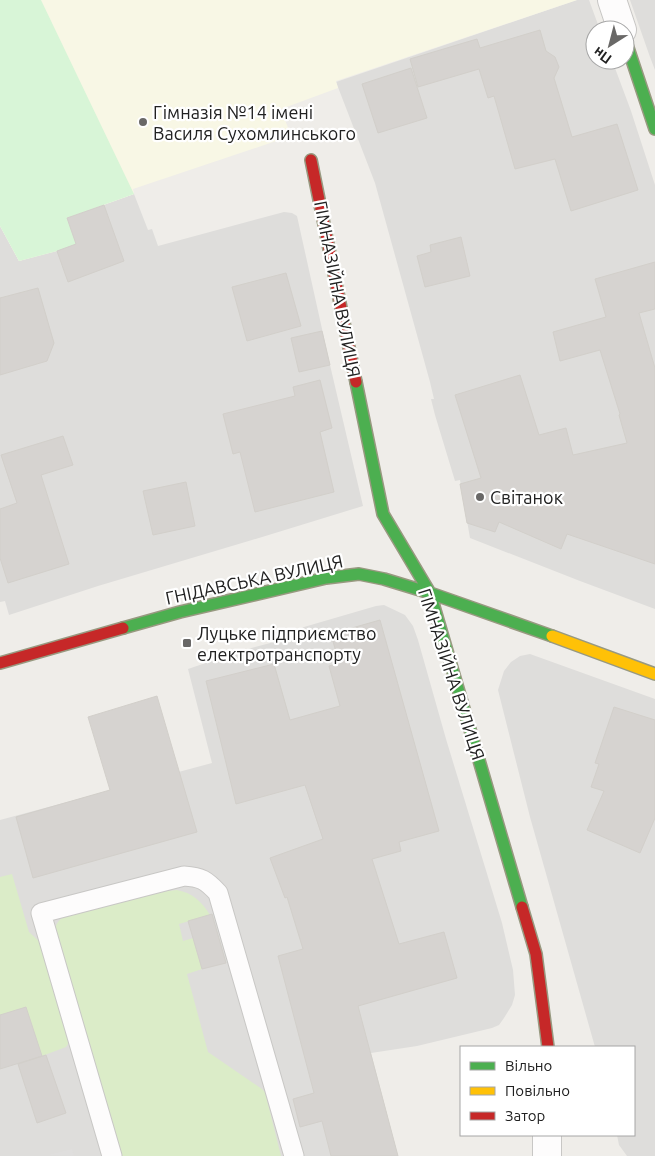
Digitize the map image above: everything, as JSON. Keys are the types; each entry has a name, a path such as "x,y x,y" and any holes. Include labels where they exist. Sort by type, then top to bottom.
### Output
{"street":[{"path":"612,0 619,20"},
{"path":"635,69 655,129"},
{"name":"ГІМНАЗІЙНА ВУЛИЦЯ","path":"311,160 383,514 430,593 536,954 548,1046"},
{"name":"ГНІДАВСЬКА ВУЛИЦЯ","path":"0,663 180,612 326,578 359,574 384,579 430,593 655,674"},
{"path":"547,1136 547,1156"}],"lane":[{"path":"112,1156 41,913 184,876 196,876 208,882 218,892 294,1156"}],"shaded area":[{"name":"Гімназія №14 імені Василя Сухомлинського","path":"0,0 577,0 336,81 338,88 281,109 291,136 133,189 134,194 67,218 57,251 19,261 0,226"},
{"path":"577,0 589,0 596,20 585,20 585,70 616,70 655,185 655,609 470,538 460,480 455,481 435,415 431,399 434,399 430,382 375,183 336,82"},
{"path":"630,0 655,0 655,70 650,57"},
{"path":"134,194 148,230 152,229 158,246 284,212 297,216 363,506 98,586 9,615 5,601 0,602 0,226 19,261 76,244 67,218"},
{"path":"384,605 405,615 413,626 502,923 513,970 515,995 512,1005 504,1018 499,1025 492,1028 417,1046 371,1053 398,1156 0,1156 0,820 212,763 188,669 244,650 282,640 304,627"},
{"path":"530,654 655,699 655,1156 627,1156 619,1145 617,1136 635,1136 635,1046 595,1046 530,817 498,690 504,671 511,662 520,656"},
{"path":"72,1149 74,1156 48,1155"}],"green space":[{"path":"0,0 41,0 134,194 67,218 76,244 19,261 0,226"},
{"path":"12,874 29,932 41,943 68,1040 66,1047 42,1056 26,1008 0,1015 0,877"},
{"path":"177,890 188,893 196,899 210,915 179,924 183,941 193,938 202,969 187,974 208,1052 265,1092 281,1156 120,1156 55,930 60,919 71,913"}],"building":[{"path":"540,30 546,51 555,57 559,67 554,78 572,137 617,124 638,190 571,211 555,159 515,169 494,96 488,98 479,69 418,87 410,59 477,39 480,48"},
{"path":"411,68 427,118 378,133 362,84"},
{"path":"104,205 124,261 68,282 57,251 76,244 67,218"},
{"path":"461,237 470,276 425,287 417,256 431,252 430,245"},
{"path":"655,262 655,309 639,313 655,368 655,564 567,534 561,549 499,522 495,532 467,523 460,484 481,478 455,395 520,375 539,435 566,428 573,455 627,443 600,350 560,361 553,332 606,317 595,279"},
{"path":"286,273 301,326 247,341 232,287"},
{"path":"38,288 54,343 47,361 0,375 0,298"},
{"path":"322,331 330,365 299,372 291,338"},
{"path":"320,380 332,428 320,432 334,492 255,512 240,452 233,454 223,414 295,396 293,387"},
{"path":"63,436 73,465 41,475 69,564 8,583 0,558 0,509 17,503 1,455"},
{"path":"186,482 195,526 153,535 143,491"},
{"path":"380,620 439,831 399,842 401,851 372,859 399,944 444,932 457,978 358,1006 398,1156 331,1156 322,1121 300,1127 293,1099 314,1093 278,956 303,949 287,897 285,898 270,858 323,839 305,785 236,804 206,681 274,664 290,720 340,706 329,666 339,663 331,634"},
{"path":"157,696 197,832 33,878 16,817 110,790 88,717"},
{"path":"614,707 655,720 655,818 640,853 587,830 604,791 591,787 599,764 595,763"},
{"path":"212,914 226,963 202,969 188,921"},
{"path":"26,1007 42,1056 0,1069 0,1015"},
{"path":"46,1055 66,1113 37,1123 18,1064"}],"traffic: fast":[{"path":"635,69 655,129"},
{"path":"356,382 383,514 430,593 522,907"},
{"path":"123,628 180,612 326,578 359,574 384,579 430,593 552,636"}],"traffic: slow":[{"path":"552,636 655,674"}],"traffic: jam":[{"path":"311,160 356,382"},
{"path":"0,663 123,628"},
{"path":"522,907 536,954 548,1046"}],"place":[{"name":"Гімназія №14 імені Василя Сухомлинського","path":"143,122"},
{"name":"Світанок","path":"480,497"},
{"name":"Луцьке підприємство електротранспорту","path":"187,643"}]}
